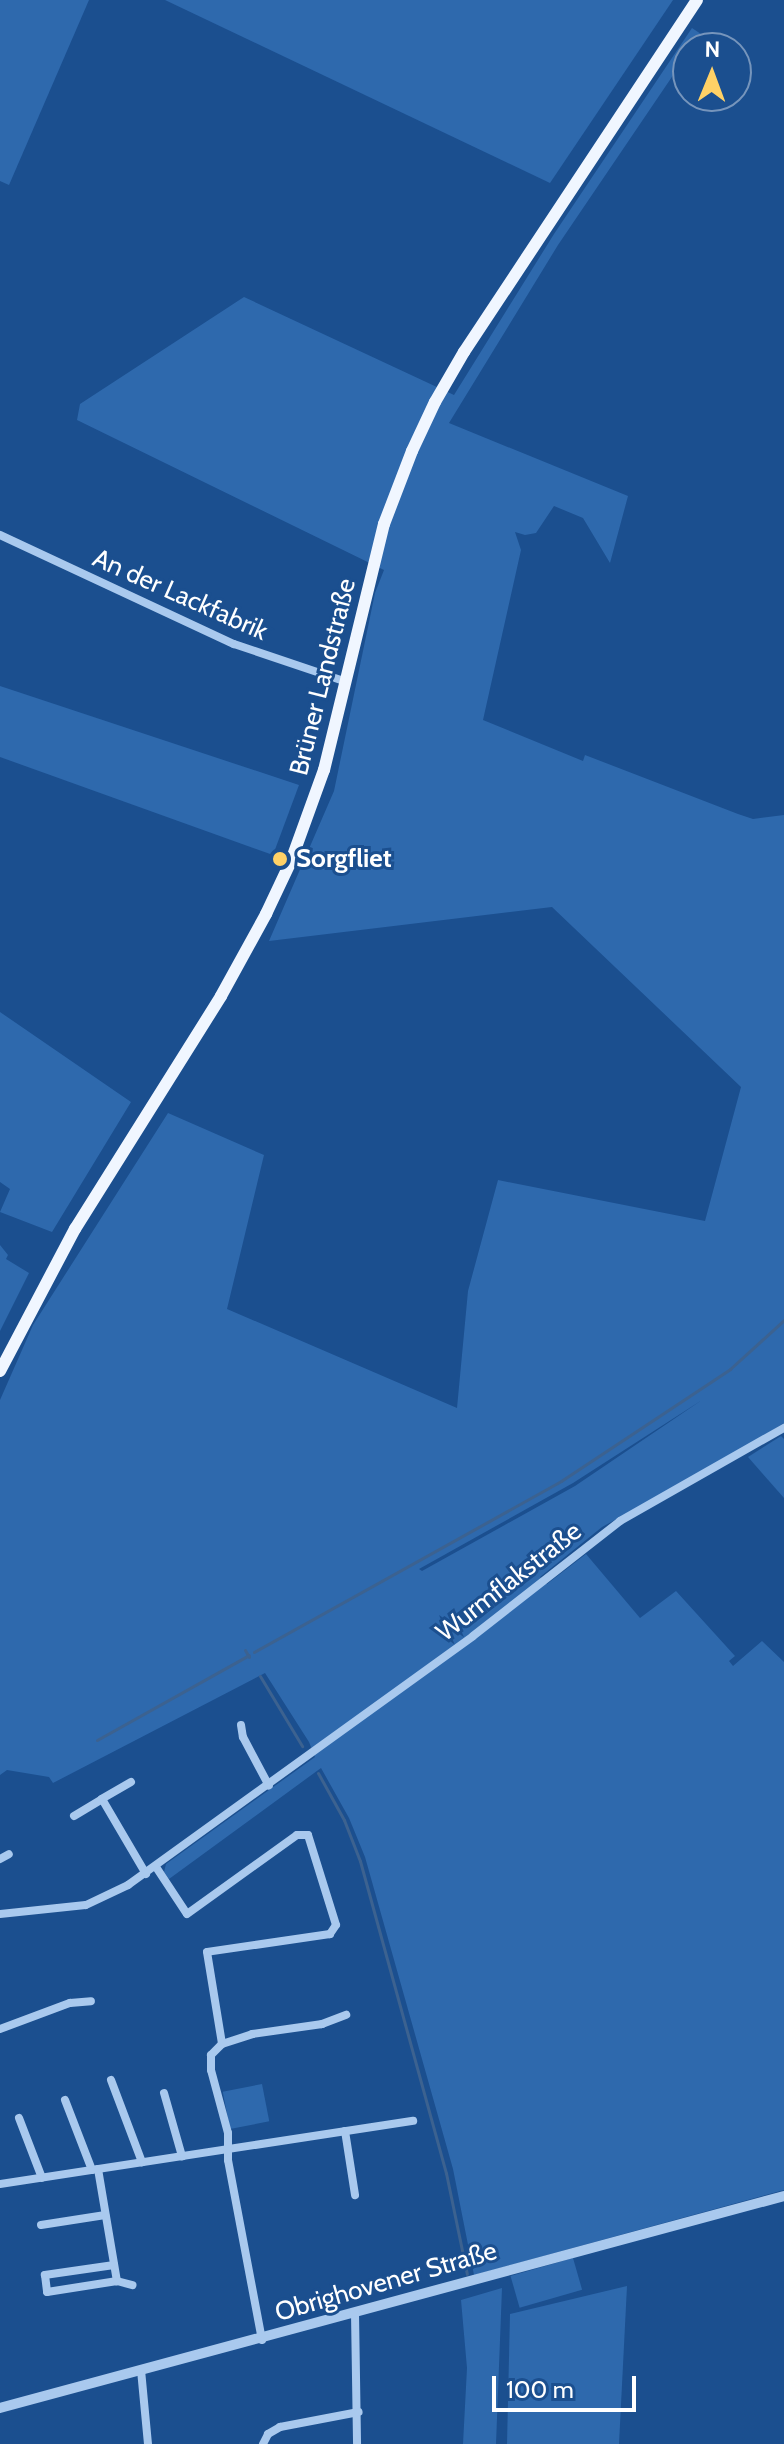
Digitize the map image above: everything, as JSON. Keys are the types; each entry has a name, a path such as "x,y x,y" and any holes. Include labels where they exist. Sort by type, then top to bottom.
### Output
{"main road":[{"name":"Brüner Landstraße","path":"0,1371 75,1229 221,996 266,914 312,807 347,682 384,524 435,402 464,352 697,0"}],"street":[{"name":"An der Lackfabrik","path":"0,535 234,644 347,682"},
{"name":"Wurmflakstraße","path":"0,1914 86,1905 146,1874 473,1636 620,1521 784,1428"},
{"path":"241,1725 243,1737 269,1786"},
{"path":"74,1816 131,1782"},
{"path":"102,1799 146,1874"},
{"path":"156,1867 187,1914 297,1835 308,1835 336,1925 330,1934 207,1952 222,2044"},
{"path":"0,2029 70,2003 91,2001"},
{"path":"262,2340 227,2149 228,2133 211,2070 211,2055 222,2044 252,2034 322,2024 346,2015"},
{"path":"111,2080 142,2162"},
{"path":"164,2093 182,2156"},
{"path":"65,2100 95,2170 117,2281"},
{"path":"19,2118 42,2178"},
{"path":"0,2184 413,2121"},
{"path":"345,2131 355,2195"},
{"name":"Obrighovener Straße","path":"0,2408 262,2340 784,2196"},
{"path":"41,2225 105,2215"},
{"path":"114,2265 45,2275 47,2292 117,2281 132,2285"},
{"path":"355,2313 359,2412 357,2444"},
{"path":"141,2370 148,2444"},
{"path":"263,2444 268,2434 280,2427 359,2412"}],"shaded area":[{"path":"0,0 89,0 9,185 0,181"},
{"path":"165,0 673,0 550,183"},
{"path":"672,58 672,77 558,245 449,423 628,496 610,563 583,518 554,506 536,533 525,535 515,532 521,550 483,720 583,761 585,755 753,819 784,815 784,1423 730,1457 602,1527 540,1577 547,1584 586,1554 640,1618 676,1591 735,1656 729,1661 733,1666 762,1641 784,1662 784,2190 474,2275 453,2169 365,1857 349,1818 321,1768 169,1879 164,1872 166,1864 315,1757 309,1742 265,1673 53,1783 49,1777 7,1770 0,1775 0,1400 33,1325 168,1113 264,1155 227,1309 457,1408 468,1291 498,1180 705,1221 741,1087 552,907 269,941 334,791 375,593 384,570 77,420 80,404 244,297 454,395 554,234","holes":["702,1400 575,1486 422,1571 419,1569 573,1483"]},
{"path":"0,686 299,785 273,855 0,757"},
{"path":"0,1012 131,1102 52,1232 0,1212 10,1189 0,1182"},
{"path":"0,1245 8,1255 6,1259 29,1273 0,1331"},
{"path":"781,1436 784,1439 784,1498 748,1457"},
{"path":"262,2084 269,2121 230,2129 223,2092"},
{"path":"573,2258 582,2290 520,2308 511,2276"},
{"path":"627,2286 619,2444 507,2444 510,2314"},
{"path":"502,2288 496,2444 463,2444 467,2368 461,2300"}],"waterway":[{"path":"254,1652 561,1481 730,1369 784,1320"},
{"path":"245,1650 249,1657"},
{"path":"97,1740 249,1655"},
{"path":"260,1676 302,1746"},
{"path":"318,1773 344,1820 360,1861 446,2173 467,2274"}],"place":[{"name":"Sorgfliet","path":"280,859"}]}
